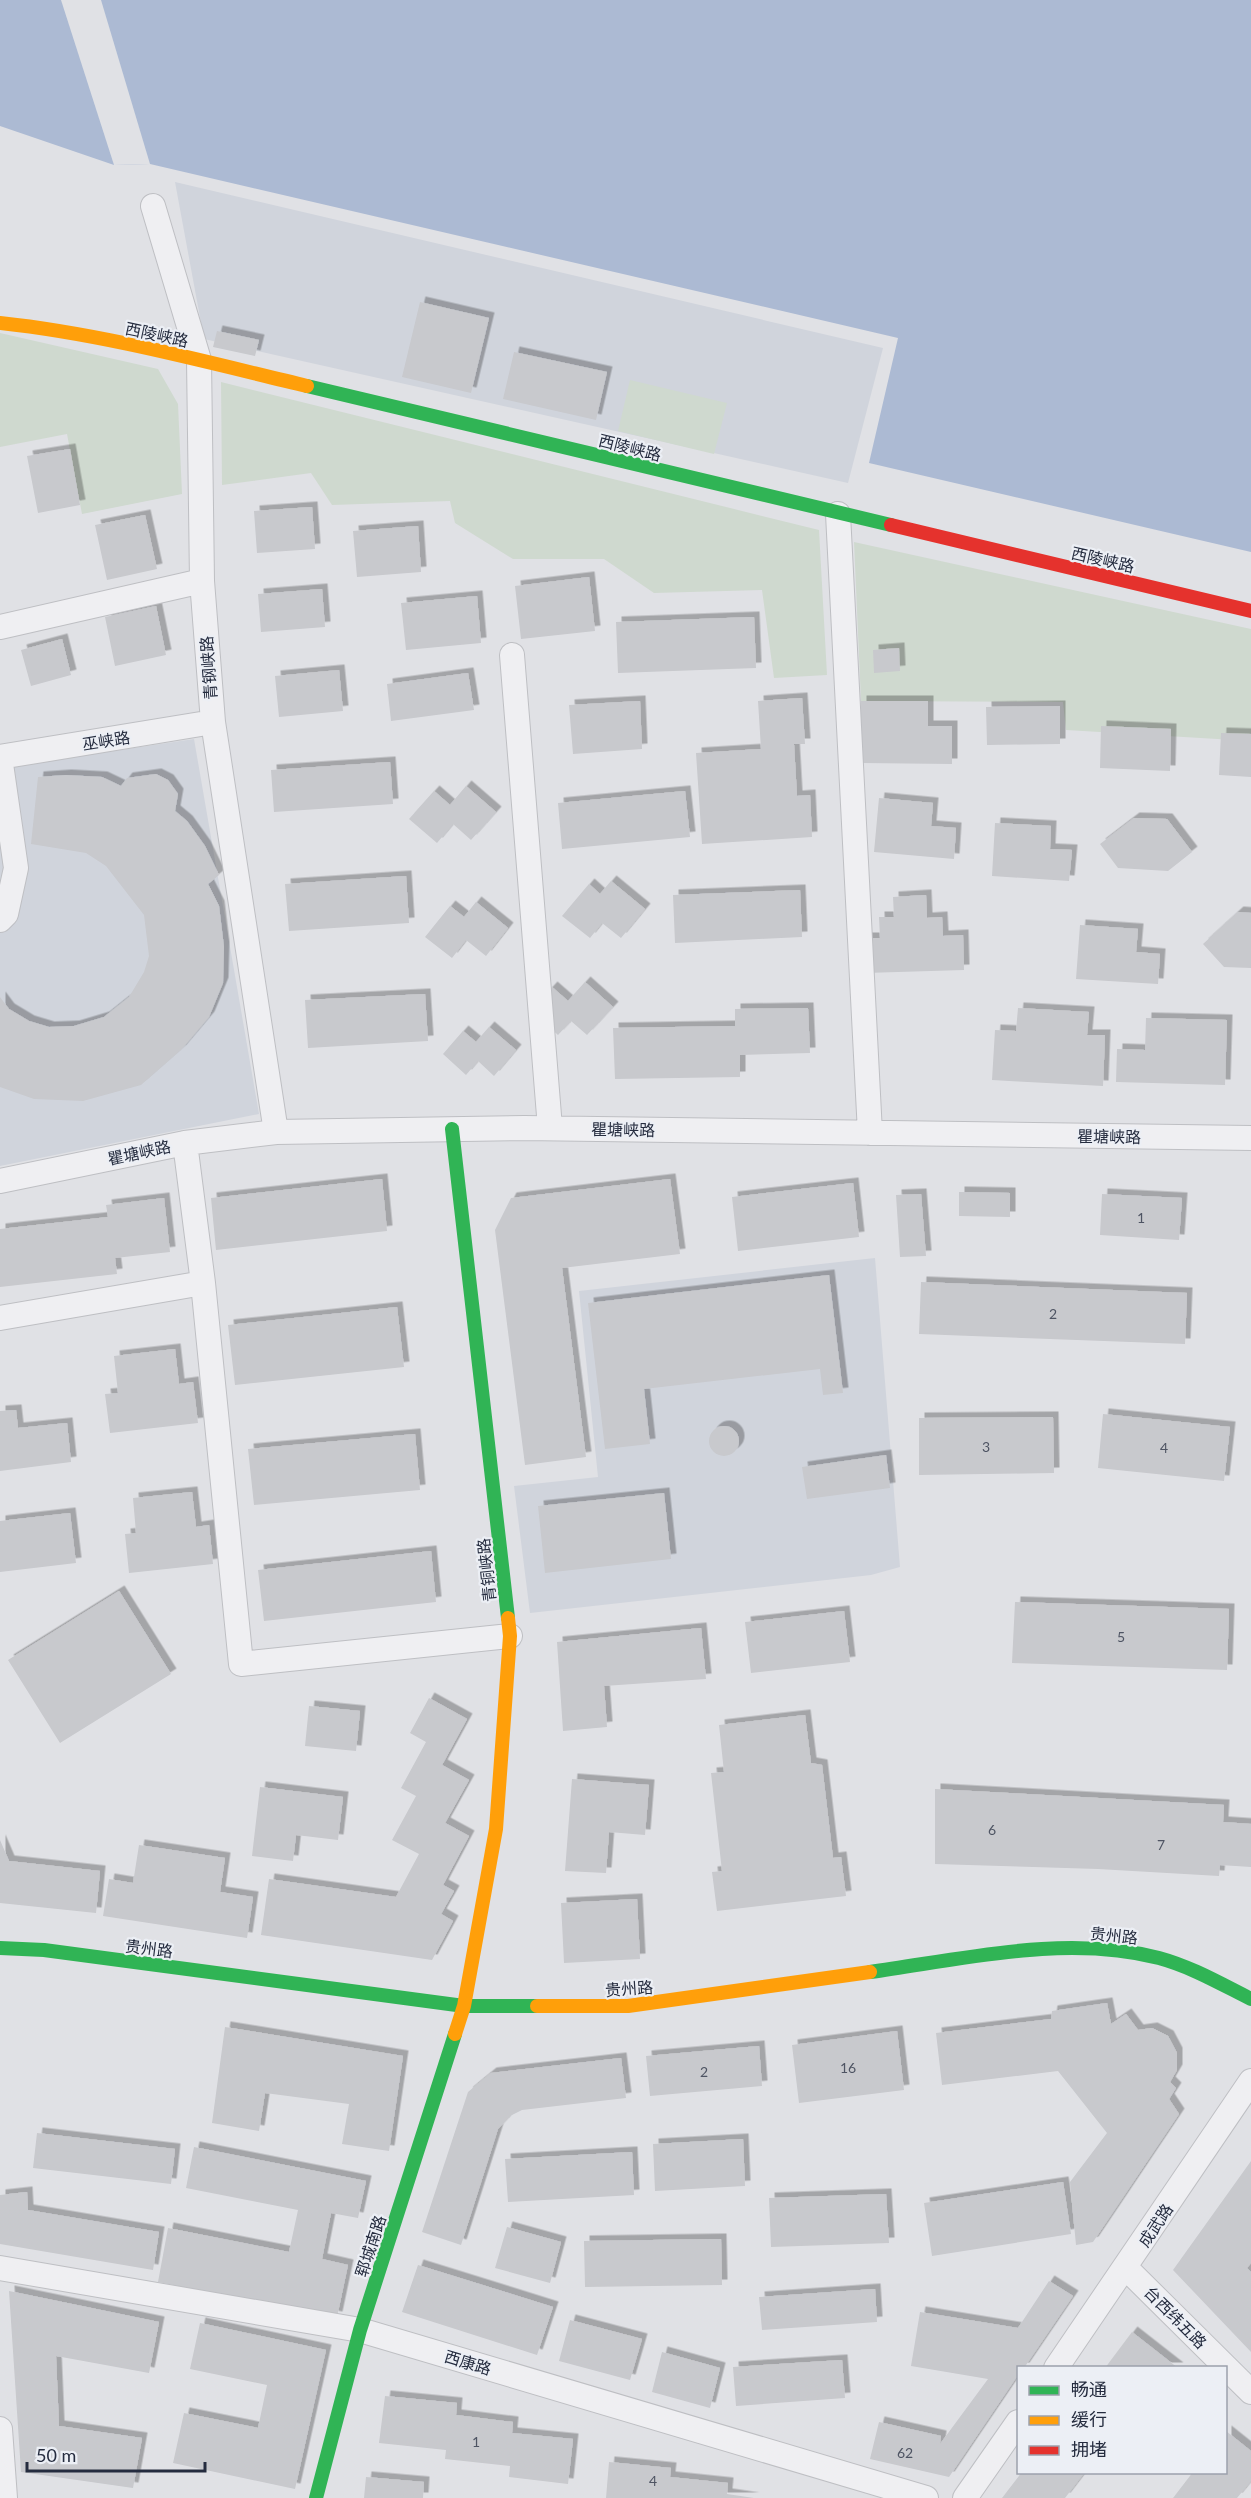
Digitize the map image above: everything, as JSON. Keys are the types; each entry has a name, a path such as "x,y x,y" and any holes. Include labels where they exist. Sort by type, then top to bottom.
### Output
{"street":[{"name":"青钢峡路","path":"153,206 199,360 202,581 213,722 276,1132"},
{"name":"西陵峡路","path":"0,323 37,327 199,360 1251,611"},
{"path":"838,514 870,1133"},
{"path":"0,627 202,581"},
{"path":"512,655 550,1128"},
{"name":"巫峡路","path":"0,758 213,722"},
{"path":"0,758 16,868 6,914 0,920"},
{"name":"瞿塘峡路","path":"0,1181 185,1143 276,1132 550,1128 1251,1138"},
{"name":"青铜峡路","path":"452,1129 510,1636 496,1829 464,2006"},
{"path":"185,1143 203,1283 241,1664 510,1636"},
{"path":"0,1318 203,1283"},
{"name":"贵州路","path":"0,1948 44,1950 464,2006 628,2006 1023,1951 1072,1948 1131,1952 1163,1959 1251,1999"},
{"name":"郓城南路","path":"316,2498 360,2330 464,2006"},
{"name":"成武路","path":"1057,2366 1126,2268 1251,2081"},
{"name":"西康路","path":"0,2268 360,2330 926,2498"},
{"name":"台西纬五路","path":"1126,2268 1225,2366"},
{"name":"台西纬五路","path":"1227,2368 1251,2392"},
{"path":"965,2498 1017,2423"},
{"path":"0,2429 5,2498"}],"shaded area":[{"path":"175,182 883,348 848,483 204,339"},
{"path":"0,333 158,369 178,404 182,494 82,514 67,434 0,447"},
{"path":"630,380 727,403 714,454 618,431"},
{"path":"221,382 819,530 827,675 774,678 762,590 654,593 604,559 513,559 455,523 450,501 332,505 311,473 222,485"},
{"path":"854,542 1251,629 1251,741 1066,730 1063,702 861,701"},
{"path":"194,739 259,1114 0,1166 0,768"},
{"path":"875,1258 900,1567 871,1575 530,1613 514,1486 598,1477 579,1291"}],"water":[{"path":"0,0 1251,0 1251,552 869,463 898,338 150,164 114,165 0,126"}],"pier":[{"path":"61,0 101,0 150,164 114,165"}],"building":[{"path":"420,302 489,318 471,393 402,377"},
{"path":"217,331 259,340 255,356 213,347"},
{"path":"514,352 607,372 596,420 503,399"},
{"path":"70,449 80,505 38,513 27,456"},
{"path":"312,507 315,549 257,553 254,511"},
{"path":"145,515 157,569 107,580 95,525"},
{"path":"418,526 421,572 357,577 353,531"},
{"path":"589,577 595,631 521,639 515,586"},
{"path":"322,589 325,627 261,632 258,594"},
{"path":"477,596 481,643 406,650 401,603"},
{"path":"156,606 166,655 115,666 105,617"},
{"path":"754,617 756,668 618,673 616,622"},
{"path":"62,639 71,675 31,686 21,650"},
{"path":"899,648 900,671 874,673 873,650"},
{"path":"339,670 343,711 279,717 275,676"},
{"path":"468,673 474,710 391,721 387,684"},
{"path":"802,698 805,744 794,744 797,796 810,795 812,837 702,844 696,753 761,749 758,701"},
{"path":"640,701 642,749 573,754 569,705"},
{"path":"861,701 928,701 928,726 952,726 952,764 861,763"},
{"path":"1060,706 1060,744 987,745 986,707"},
{"path":"1101,726 1171,729 1170,771 1100,768"},
{"path":"1221,733 1251,734 1251,777 1219,775"},
{"path":"390,762 393,804 274,812 271,770"},
{"path":"156,774 168,780 178,794 175,811 187,821 205,846 219,875 208,884 219,906 224,947 223,983 209,1017 181,1050 141,1085 83,1101 34,1099 0,1087 0,997 9,1009 29,1021 49,1027 74,1026 104,1017 129,997 144,972 149,956 144,915 106,866 86,853 31,844 38,777 66,775 102,777 121,786 127,778"},
{"path":"466,786 496,812 471,840 453,824 437,843 409,819 434,791 450,805"},
{"path":"685,791 690,837 562,849 558,803"},
{"path":"879,798 933,803 931,826 956,828 954,859 874,852"},
{"path":"1134,818 1167,819 1192,852 1168,871 1118,868 1100,844"},
{"path":"995,823 1051,826 1050,849 1072,850 1069,881 992,876"},
{"path":"406,876 409,923 289,931 285,884"},
{"path":"611,881 645,909 621,938 602,923 590,938 562,916 589,884 600,894"},
{"path":"800,890 802,937 675,943 673,895"},
{"path":"926,895 927,918 942,917 943,936 963,935 964,970 865,973 864,938 880,938 879,917 894,917 893,897"},
{"path":"476,902 508,928 486,956 466,940 452,958 425,937 450,906 464,917"},
{"path":"1238,912 1251,913 1251,968 1224,967 1203,944"},
{"path":"1080,925 1138,929 1136,952 1160,954 1158,984 1076,979"},
{"path":"585,982 613,1007 587,1035 571,1021 558,1035 531,1010 552,987 568,1001"},
{"path":"425,994 428,1041 308,1048 305,1000"},
{"path":"808,1008 810,1053 740,1055 740,1077 615,1079 613,1028 735,1026 735,1009"},
{"path":"1018,1008 1089,1012 1087,1035 1105,1035 1103,1086 992,1080 995,1030 1016,1031"},
{"path":"1146,1018 1227,1020 1225,1085 1116,1082 1117,1049 1145,1050"},
{"path":"489,1027 516,1050 494,1076 478,1061 466,1075 443,1054 463,1031 476,1042"},
{"path":"382,1179 387,1231 216,1250 211,1198"},
{"path":"670,1179 680,1254 562,1268 586,1457 525,1465 495,1230 511,1198"},
{"path":"853,1183 859,1237 738,1251 732,1197"},
{"path":"959,1192 1010,1193 1010,1217 959,1216"},
{"path":"921,1194 926,1256 900,1257 896,1195"},
{"path":"1102,1194 1182,1198 1179,1240 1100,1235"},
{"path":"164,1198 170,1252 115,1258 117,1274 0,1287 0,1229 108,1217 106,1205"},
{"path":"829,1275 843,1393 823,1395 820,1369 644,1389 650,1444 605,1449 588,1303"},
{"path":"921,1282 1187,1293 1185,1344 919,1334"},
{"path":"397,1307 404,1367 235,1385 228,1325"},
{"path":"175,1349 179,1384 193,1382 198,1423 110,1433 105,1394 118,1393 114,1356"},
{"path":"16,1410 18,1428 67,1423 71,1462 0,1471 0,1411"},
{"path":"1103,1414 1230,1427 1224,1481 1098,1468"},
{"path":"1053,1417 1054,1473 919,1475 919,1418"},
{"path":"724,1426 734,1431 739,1441 734,1451 724,1456 714,1451 709,1441 714,1431"},
{"path":"415,1434 420,1490 254,1505 248,1449"},
{"path":"886,1455 890,1488 807,1499 802,1467"},
{"path":"192,1492 196,1527 209,1525 213,1564 129,1573 125,1534 136,1533 133,1498"},
{"path":"664,1493 671,1559 545,1573 538,1506"},
{"path":"70,1513 76,1563 0,1572 0,1521"},
{"path":"431,1551 436,1602 264,1621 258,1570"},
{"path":"119,1591 171,1674 60,1743 8,1660"},
{"path":"1015,1602 1229,1609 1227,1670 1012,1663"},
{"path":"844,1611 850,1662 751,1673 745,1622"},
{"path":"701,1628 706,1679 604,1686 607,1727 563,1731 557,1642"},
{"path":"429,1698 467,1719 442,1765 469,1780 445,1823 469,1836 443,1885 454,1891 441,1914 453,1921 432,1960 261,1935 269,1879 396,1897 419,1854 392,1840 416,1796 401,1788 426,1742 410,1733"},
{"path":"309,1706 360,1711 356,1751 305,1746"},
{"path":"805,1715 811,1763 822,1765 833,1858 841,1857 846,1896 717,1911 712,1872 722,1871 711,1773 724,1772 719,1725"},
{"path":"572,1779 649,1785 645,1835 609,1832 606,1873 565,1871"},
{"path":"260,1787 343,1797 338,1840 296,1835 293,1861 252,1856"},
{"path":"935,1789 1224,1805 1223,1822 1251,1824 1251,1867 1220,1865 1219,1876 1098,1869 935,1864"},
{"path":"0,1840 9,1861 100,1871 96,1913 0,1903"},
{"path":"139,1845 225,1858 220,1892 253,1897 247,1938 103,1916 109,1879 133,1883"},
{"path":"637,1899 640,1959 564,1963 561,1903"},
{"path":"1107,2003 1111,2024 1126,2014 1138,2030 1152,2028 1168,2036 1177,2053 1177,2070 1170,2082 1176,2088 1169,2099 1179,2114 1093,2242 1076,2245 1070,2182 1107,2133 1058,2071 942,2085 936,2033 1051,2019 1052,2011"},
{"path":"225,2027 403,2056 389,2151 342,2144 349,2104 265,2093 259,2131 212,2123"},
{"path":"897,2031 904,2090 799,2103 792,2045"},
{"path":"759,2046 762,2086 650,2096 646,2056"},
{"path":"621,2058 626,2098 522,2110 510,2116 498,2129 461,2245 422,2232 468,2092 491,2073"},
{"path":"37,2133 175,2149 171,2184 33,2168"},
{"path":"743,2139 745,2186 655,2191 653,2144"},
{"path":"194,2147 366,2181 358,2218 331,2213 322,2259 348,2265 337,2317 158,2282 168,2228 289,2252 298,2210 186,2188"},
{"path":"632,2152 634,2195 508,2202 505,2159"},
{"path":"1251,2161 1251,2263 1247,2268 1251,2272 1251,2352 1173,2270"},
{"path":"1063,2182 1071,2234 932,2256 924,2203"},
{"path":"27,2192 28,2210 159,2232 153,2270 0,2244 0,2195"},
{"path":"886,2194 889,2243 771,2247 769,2198"},
{"path":"507,2227 561,2242 550,2283 495,2268"},
{"path":"721,2239 722,2285 585,2287 584,2241"},
{"path":"418,2265 553,2307 537,2355 402,2312"},
{"path":"1049,2281 1073,2296 1025,2366 1017,2366 1017,2376 949,2477 870,2459 879,2422 941,2436 940,2444 988,2379 911,2366 920,2312 1018,2328"},
{"path":"875,2289 877,2322 762,2330 759,2297"},
{"path":"9,2291 159,2322 149,2373 56,2356 59,2426 142,2438 133,2488 21,2472"},
{"path":"570,2320 642,2339 630,2380 559,2361"},
{"path":"200,2323 326,2350 295,2489 173,2463 184,2413 258,2428 267,2385 190,2369"},
{"path":"1132,2332 1175,2366 1106,2366"},
{"path":"662,2352 720,2368 710,2408 652,2392"},
{"path":"842,2360 845,2398 736,2406 733,2367"},
{"path":"385,2396 457,2403 456,2415 513,2422 512,2433 573,2439 568,2484 509,2477 510,2466 445,2459 446,2450 379,2443"},
{"path":"1227,2432 1251,2451 1251,2481 1237,2498 1173,2498 1191,2474 1227,2474"},
{"path":"609,2462 671,2468 670,2477 728,2483 727,2494 754,2498 606,2498"},
{"path":"1020,2474 1083,2474 1065,2498 1002,2498"},
{"path":"366,2477 424,2482 423,2498 364,2498"}],"traffic: fast":[{"path":"307,386 891,525"},
{"path":"452,1129 508,1618"},
{"path":"0,1948 44,1950 464,2006 537,2006"},
{"path":"870,1972 1015,1951 1088,1948 1124,1951 1159,1958 1206,1976 1251,1999"},
{"path":"316,2498 360,2330 455,2034"}],"traffic: slow":[{"path":"0,323 116,341 307,386"},
{"path":"455,2034 464,2006 496,1829 510,1636 508,1618"},
{"path":"537,2006 628,2006 870,1972"}],"traffic: jam":[{"path":"891,525 1251,611"}]}
